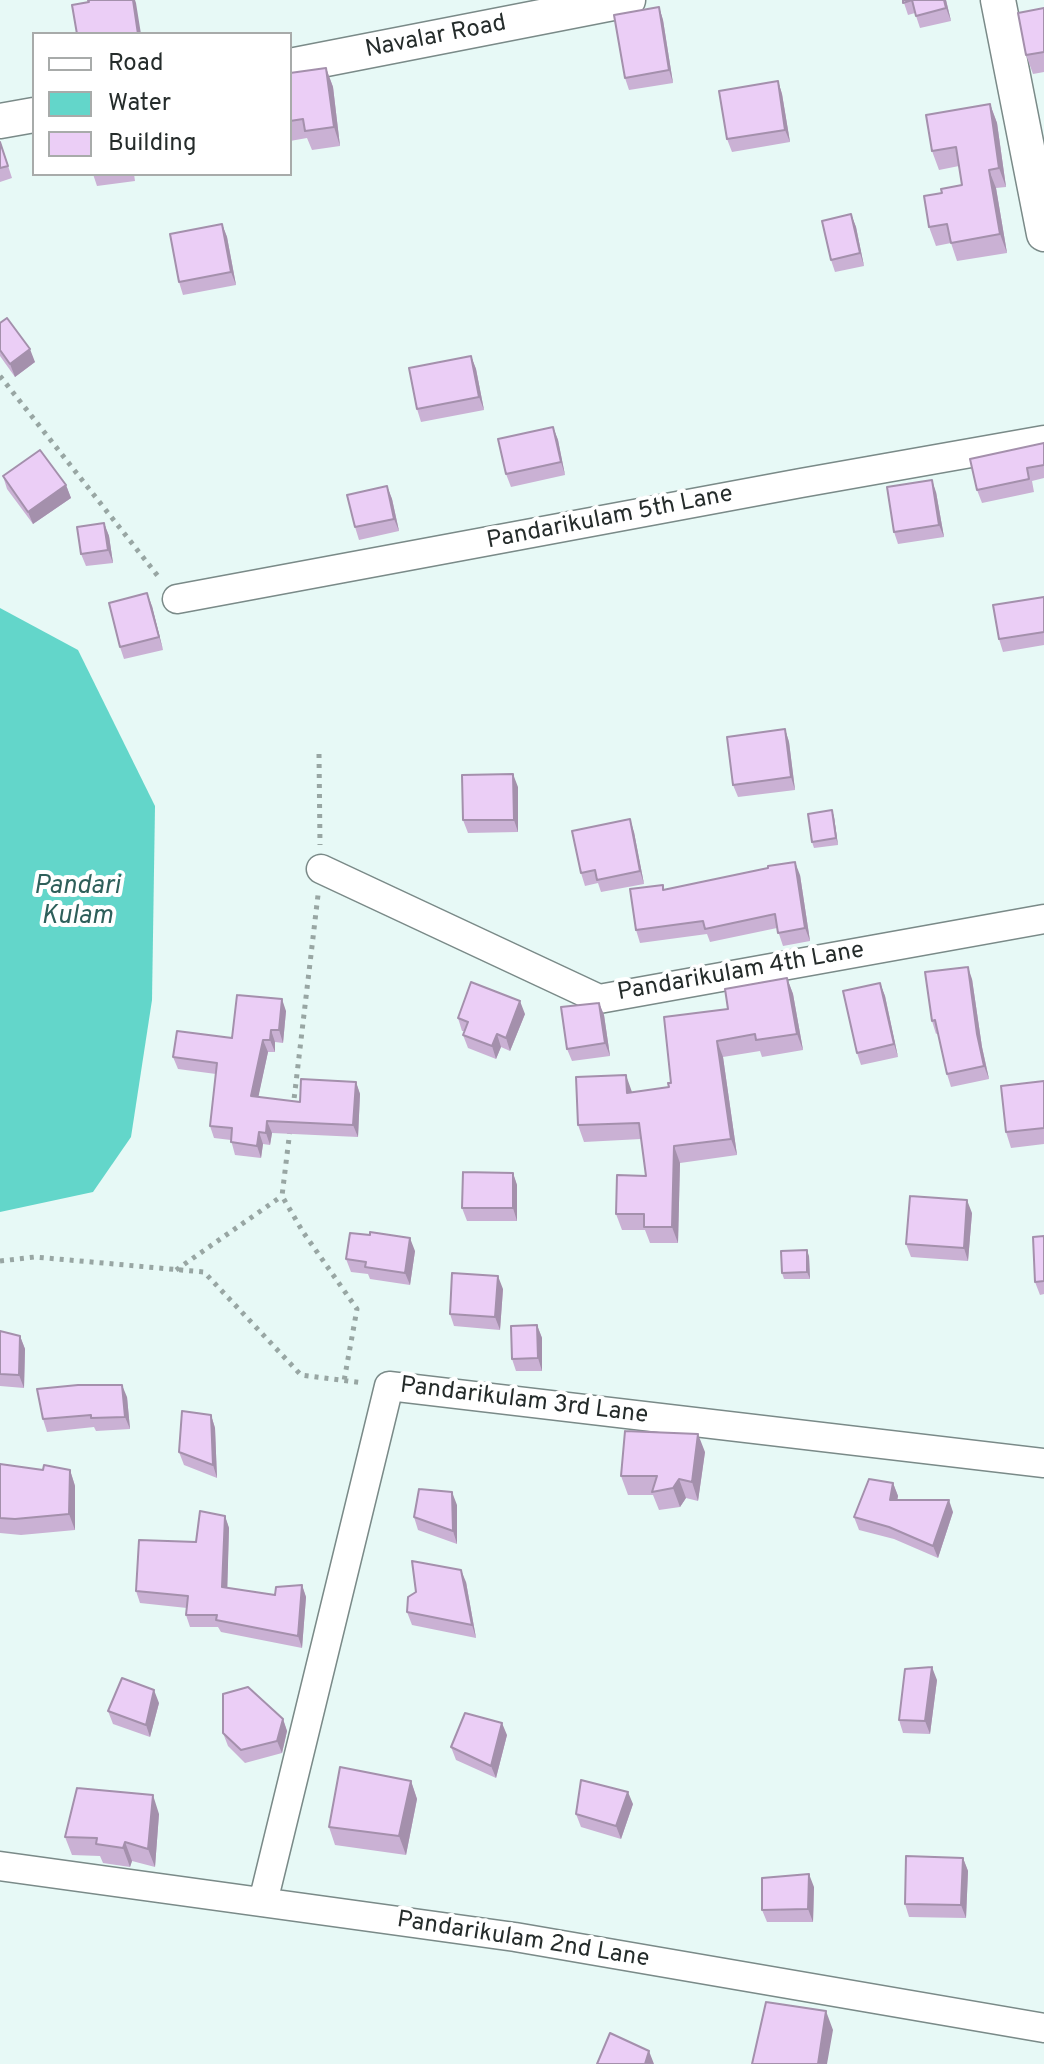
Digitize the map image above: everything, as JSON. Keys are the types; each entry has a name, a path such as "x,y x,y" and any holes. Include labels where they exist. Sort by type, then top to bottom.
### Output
{"street":[{"name":"Navalar Road","path":"292,66 628,0"},
{"path":"998,0 1044,234"},
{"path":"0,121 32,115"},
{"name":"Pandarikulam 5th Lane","path":"177,599 1044,440"},
{"name":"Pandarikulam 4th Lane","path":"321,869 599,999 1044,919"},
{"name":"Pandarikulam 3rd Lane","path":"263,1902 389,1386 1044,1463"},
{"name":"Pandarikulam 2nd Lane","path":"0,1866 515,1937 1044,2028"}],"path":[{"path":"0,376 177,599"},
{"path":"319,754 321,869 282,1196 303,1232 357,1309 344,1381"},
{"path":"176,1271 282,1196"},
{"path":"0,1261 35,1257 204,1272 301,1375 389,1386"}],"water":[{"name":"Pandari Kulam","path":"0,608 78,650 155,806 152,1000 131,1137 93,1192 0,1212"}],"building":[{"path":"133,0 138,32 77,32 72,5"},
{"path":"912,0 944,0 946,8 916,16"},
{"path":"659,7 669,70 625,78 614,15"},
{"path":"1044,8 1044,52 1026,55 1018,13"},
{"path":"326,68 334,127 305,131 303,119 292,121 292,73"},
{"path":"778,81 785,130 727,139 719,91"},
{"path":"990,104 999,168 989,170 1000,234 951,243 947,224 929,227 924,196 962,185 956,147 932,151 926,115"},
{"path":"0,142 8,166 0,168"},
{"path":"851,214 860,253 831,260 822,221"},
{"path":"222,224 231,272 179,282 170,234"},
{"path":"7,318 30,349 10,364 0,350 0,323"},
{"path":"471,356 479,397 417,409 409,368"},
{"path":"553,427 561,462 506,474 498,439"},
{"path":"1044,443 1044,465 1027,468 1029,479 977,490 970,459"},
{"path":"40,450 66,485 28,512 3,476"},
{"path":"932,480 939,525 894,532 887,487"},
{"path":"387,486 394,519 355,527 347,495"},
{"path":"104,523 108,550 81,554 77,527"},
{"path":"147,593 159,637 120,647 109,603"},
{"path":"1044,597 1044,632 999,639 993,605"},
{"path":"785,729 791,777 733,785 727,737"},
{"path":"513,774 514,820 463,820 462,775"},
{"path":"832,810 836,838 812,842 808,814"},
{"path":"630,819 640,871 597,880 595,870 581,873 572,831"},
{"path":"795,862 805,928 778,933 775,914 705,929 703,921 636,930 630,889 663,885 663,890"},
{"path":"968,967 984,1066 947,1074 935,1020 932,1021 925,972"},
{"path":"787,978 797,1034 756,1040 755,1034 717,1041 731,1139 674,1146 672,1227 644,1227 644,1214 616,1214 617,1175 646,1176 639,1123 578,1125 576,1077 626,1075 627,1093 669,1087 664,1017 728,1009 725,989"},
{"path":"471,982 520,1001 506,1038 497,1034 492,1046 463,1035 468,1022 458,1018"},
{"path":"880,983 894,1044 857,1053 843,991"},
{"path":"237,995 282,999 279,1030 271,1030 270,1040 263,1040 251,1096 300,1102 301,1079 356,1082 353,1125 267,1121 266,1133 259,1132 257,1146 231,1142 232,1128 210,1126 217,1063 173,1057 177,1031 232,1038"},
{"path":"599,1003 605,1043 567,1049 561,1007"},
{"path":"1044,1081 1044,1128 1006,1132 1001,1086"},
{"path":"463,1172 513,1173 513,1208 462,1208"},
{"path":"910,1196 967,1200 964,1248 906,1244"},
{"path":"370,1232 410,1238 405,1273 365,1267 366,1262 346,1259 350,1233 370,1235"},
{"path":"1044,1236 1044,1281 1035,1282 1033,1237"},
{"path":"807,1250 807,1272 782,1273 781,1251"},
{"path":"452,1273 498,1276 495,1317 450,1314"},
{"path":"537,1325 538,1358 512,1359 511,1326"},
{"path":"0,1331 20,1336 19,1375 0,1374"},
{"path":"122,1385 125,1417 91,1418 91,1415 43,1419 37,1389"},
{"path":"182,1411 211,1415 213,1465 179,1452"},
{"path":"625,1431 698,1434 692,1482 679,1479 673,1488 652,1492 657,1476 621,1476"},
{"path":"0,1464 43,1470 44,1465 70,1470 69,1514 0,1518"},
{"path":"869,1479 893,1483 890,1500 949,1500 933,1546 889,1527 854,1517"},
{"path":"419,1489 452,1492 453,1531 414,1517"},
{"path":"200,1511 225,1516 222,1587 275,1595 276,1587 302,1585 298,1636 216,1620 217,1615 186,1615 188,1596 136,1591 139,1540 196,1542"},
{"path":"412,1561 461,1570 472,1625 407,1612 408,1597 416,1592"},
{"path":"932,1667 925,1721 899,1720 905,1669"},
{"path":"122,1678 154,1690 146,1725 108,1711"},
{"path":"248,1687 283,1719 277,1741 241,1750 223,1733 223,1694"},
{"path":"465,1713 502,1723 491,1766 451,1747"},
{"path":"340,1767 411,1781 399,1836 329,1827"},
{"path":"581,1780 628,1792 616,1826 576,1814"},
{"path":"77,1788 153,1795 148,1849 125,1842 123,1848 96,1844 97,1838 65,1837"},
{"path":"906,1856 963,1858 961,1905 905,1904"},
{"path":"809,1874 808,1909 762,1910 762,1878"},
{"path":"766,2002 826,2011 818,2064 752,2064"},
{"path":"610,2033 649,2051 645,2064 597,2064"}]}
